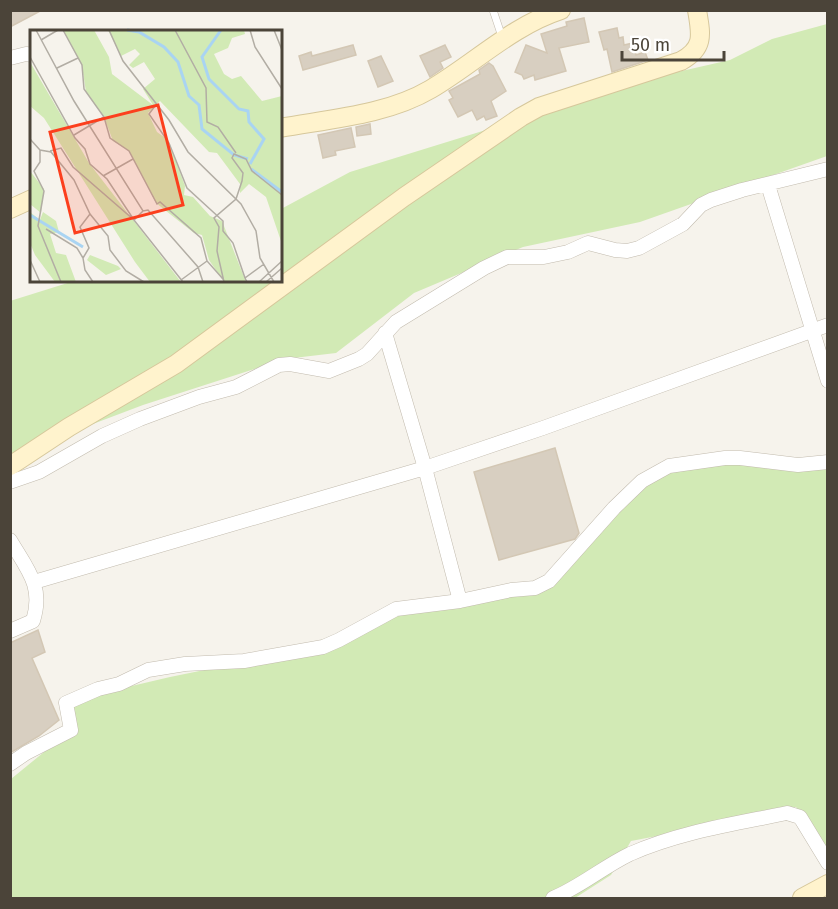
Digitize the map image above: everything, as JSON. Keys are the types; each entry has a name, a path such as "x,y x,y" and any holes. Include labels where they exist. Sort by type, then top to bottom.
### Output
{"street":[{"path":"282,128 379,109 410,100 432,88 503,40 561,10"},
{"path":"10,466 69,427 176,364 404,196 521,117 539,108 681,61 692,55 699,44 701,35 697,10"},
{"path":"10,58 30,55"},
{"path":"10,482 39,472 102,436 140,419 236,387 279,365 290,364 334,370 367,354 396,322 484,268 507,257 544,257 568,252 588,243 615,250 627,251 639,248 683,224 701,205 742,190 828,169"},
{"path":"768,185 828,381"},
{"path":"10,209 30,200"},
{"path":"34,582 425,468 828,325"},
{"path":"386,333 460,601"},
{"path":"10,764 26,753 71,730 66,703 148,670 184,663 244,661 323,647 396,609 535,588 549,581 635,487 669,466 725,458 798,465 828,462"},
{"path":"10,540 34,582 38,604 33,621 10,631"},
{"path":"553,898 568,892 628,855 655,844 683,834 787,813 800,818 828,863"},
{"path":"802,898 828,884"}],"lane":[{"path":"494,10 503,40"}],"green space":[{"path":"827,24 827,156 640,222 523,247 414,293 336,353 285,359 143,405 11,455 10,301 71,282 282,282 282,208 350,172 664,75 730,60 772,39"},
{"path":"827,460 827,861 796,807 631,841 611,875 575,898 11,898 11,779 71,730 72,700 283,654 395,613 536,591 614,508 669,466"}],"building":[{"path":"10,10 42,10 10,27"},
{"path":"584,18 589,42 559,48 566,71 535,80 534,75 524,79 522,75 515,72 526,45 547,53 541,34 567,26 566,22"},
{"path":"617,28 619,38 623,37 624,45 633,43 636,55 645,52 648,60 612,72 607,49 604,50 599,32"},
{"path":"353,45 356,55 303,70 299,56 311,52 312,56"},
{"path":"445,45 451,57 440,62 443,68 430,77 420,56"},
{"path":"381,56 393,81 378,87 368,61"},
{"path":"489,63 493,66 506,91 491,101 497,116 486,120 484,116 477,120 472,110 458,117 449,100 453,98 449,91 480,74 479,70"},
{"path":"370,124 371,134 357,136 356,127"},
{"path":"351,128 355,147 335,151 336,155 323,158 318,135"},
{"path":"555,448 579,533 575,539 499,560 474,472"},
{"path":"38,630 45,652 32,658 59,720 39,736 10,753 10,643"}]}
